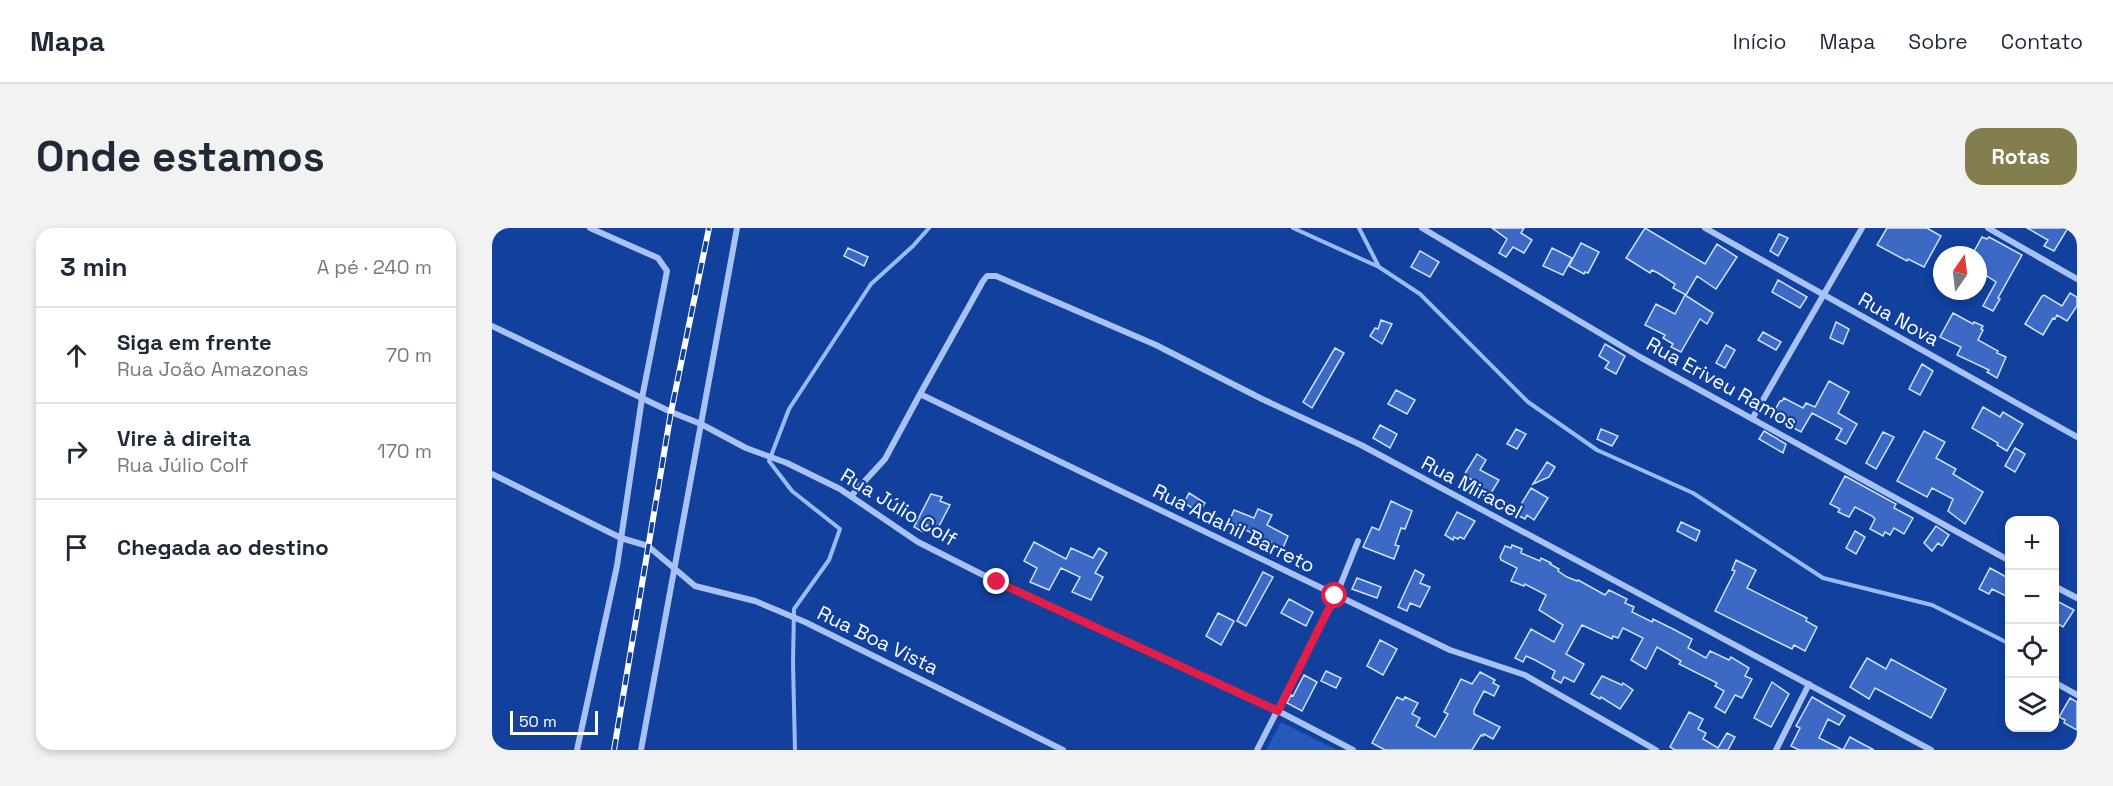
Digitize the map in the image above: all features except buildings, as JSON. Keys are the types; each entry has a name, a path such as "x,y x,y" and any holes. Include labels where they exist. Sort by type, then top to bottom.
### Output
{"street":[{"path":"577,750 621,538 642,398 667,271 658,258 590,228"},
{"path":"640,750 737,228"},
{"name":"Rua Eriveu Ramos","path":"1422,228 1640,357 2005,558"},
{"name":"Rua Nova","path":"1705,228 2077,437"},
{"path":"1752,419 1862,228"},
{"path":"1988,228 2077,279"},
{"name":"Rua Miracel","path":"920,394 987,276 996,276 1156,345 1262,399 1361,445 1931,750"},
{"name":"Rua Júlio Colf","path":"492,326 701,424 746,448 787,463 851,496 918,542 997,582 1278,711 1353,750"},
{"path":"851,496 885,459 920,394"},
{"name":"Rua Adahil Barreto","path":"920,394 1450,650 1525,675 1656,750"},
{"name":"Rua Boa Vista","path":"492,474 621,538 648,546 695,586 754,601 805,622 1063,750"},
{"path":"1257,750 1335,596 1358,541"},
{"path":"2059,588 2077,598"},
{"path":"1776,750 1809,684"},
{"path":"2059,684 2077,695"},
{"path":"492,747 498,750"}],"shaded area":[{"path":"1281,722 1337,750 1266,750"}],"waterway":[{"path":"795,750 794,609 829,560 840,529 792,491 769,461 789,409 871,284 913,246 929,228"},
{"path":"1293,228 1379,267"},
{"path":"1359,228 1379,267 1420,294 1528,402 1597,450 1693,493 1823,578 1932,605 2005,642"}],"railway":[{"path":"614,750 671,412 709,228"}],"route":[{"path":"997,582 1278,711 1335,596"}]}
